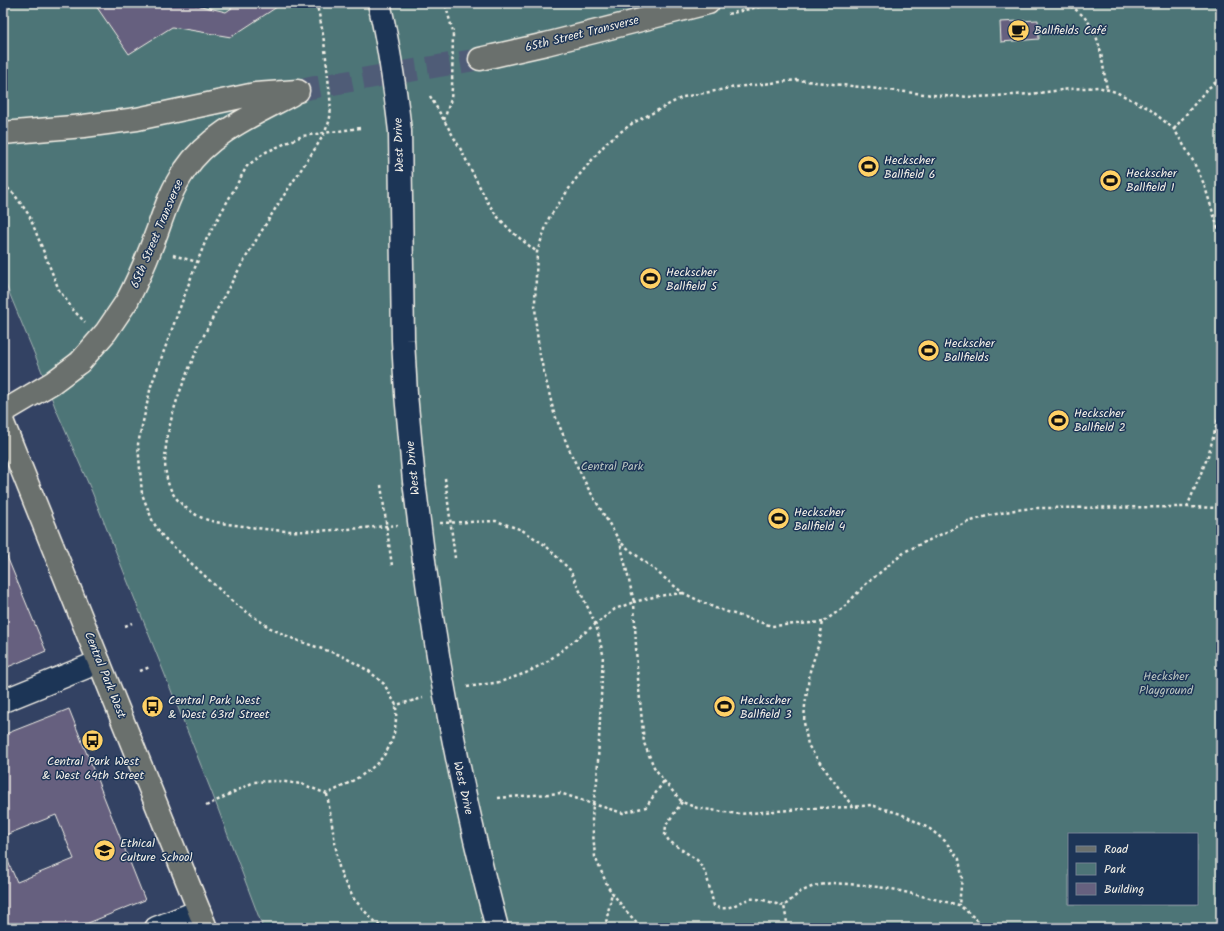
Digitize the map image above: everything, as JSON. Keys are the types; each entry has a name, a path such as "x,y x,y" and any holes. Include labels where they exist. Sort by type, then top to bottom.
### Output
{"main road":[{"name":"65th Street Transverse","path":"480,59 708,3"},
{"name":"65th Street Transverse","path":"3,133 84,126 137,119 255,94 298,91 236,125 207,146 191,162 184,170 175,187 144,266 127,301 106,332 80,362 52,384 3,412"},
{"name":"Central Park West","path":"3,423 203,919"}],"street":[{"name":"West Drive","path":"379,3 388,48 400,131 403,340 406,394 414,481 424,561 443,692 468,812 497,928"},
{"path":"3,701 99,662"},
{"path":"156,928 203,919"}],"path":[{"path":"316,3 320,15 326,57 331,111"},
{"path":"444,120 451,99 453,32 445,3"},
{"path":"1065,3 1078,10 1090,23 1096,35 1107,89"},
{"path":"1174,129 1206,90 1221,78"},
{"path":"959,904 962,877 959,859 945,841 930,829 901,814 871,805 740,814 697,808 682,802 654,767 644,743 637,668 634,602 620,542 588,488 572,456 554,413 540,356 536,325 537,252 549,218 575,180 608,141 633,123 683,97 736,87 797,80 942,96 976,97 1030,94 1098,87 1116,92 1148,108 1174,129 1192,159 1204,184 1221,238"},
{"path":"430,96 487,202 496,215 512,232 537,252"},
{"path":"206,806 254,782 278,781 302,784 327,794 361,777 380,762 393,740 396,705 384,684 369,671 353,662 296,640 270,628 234,603 163,537 153,522 142,494 138,444 151,386 192,274 206,240 247,166 266,152 302,136 360,128"},
{"path":"3,184 14,194 29,215 59,290 74,311 88,325"},
{"path":"1187,506 1208,456 1221,410"},
{"path":"445,478 455,558"},
{"path":"381,485 392,566"},
{"path":"620,542 683,593 715,608 772,626 823,622 844,607 872,579 906,551 965,523 1001,513 1035,508 1187,506 1221,508"},
{"path":"396,705 461,688 500,682 526,673 559,653 615,609 657,596 683,593"},
{"path":"823,622 819,643 810,671 804,722 808,745 853,807"},
{"path":"125,626 132,623"},
{"path":"140,671 150,667"},
{"path":"498,798 560,793 623,813 646,807 664,781"},
{"path":"327,794 339,867 343,879 354,899 382,928"},
{"path":"682,802 666,825 665,835 669,841 697,860 706,873 714,906 719,909 729,908 751,899 784,906"},
{"path":"784,906 800,892 814,886 831,883 863,885 892,889 959,904 987,928"},
{"path":"605,928 612,892"},
{"path":"784,906 788,928"}],"green space":[{"name":"Central Park","path":"3,3 1221,3 1221,928 263,928 212,793 92,492 55,407 3,278"}],"building":[{"path":"94,3 188,3 226,12 239,3 283,3 231,37 172,27 129,54"},
{"name":"Ballfields Café","path":"1038,20 1039,39 1001,42 1000,22"},
{"path":"3,547 46,651 3,669"},
{"path":"69,709 145,900 76,928 3,928 3,850 17,882 74,859 56,815 3,836 3,735"}],"tunnel":[{"path":"298,91 480,59"}],"place":[{"name":"Ballfields Café","path":"1019,30"},
{"name":"Heckscher Ballfield 6","path":"869,167"},
{"name":"Heckscher Ballfield 1","path":"1110,180"},
{"name":"Heckscher Ballfield 5","path":"651,279"},
{"name":"Heckscher Ballfields","path":"929,350"},
{"name":"Heckscher Ballfield 2","path":"1058,420"},
{"name":"Heckscher Ballfield 4","path":"778,519"},
{"name":"Central Park West & West 63rd Street","path":"153,707"},
{"name":"Heckscher Ballfield 3","path":"724,707"},
{"name":"Central Park West & West 64th Street","path":"93,740"},
{"name":"Ethical Culture School","path":"105,850"}],"park label":[{"name":"Hecksher Playground","path":"1166,683"}]}
